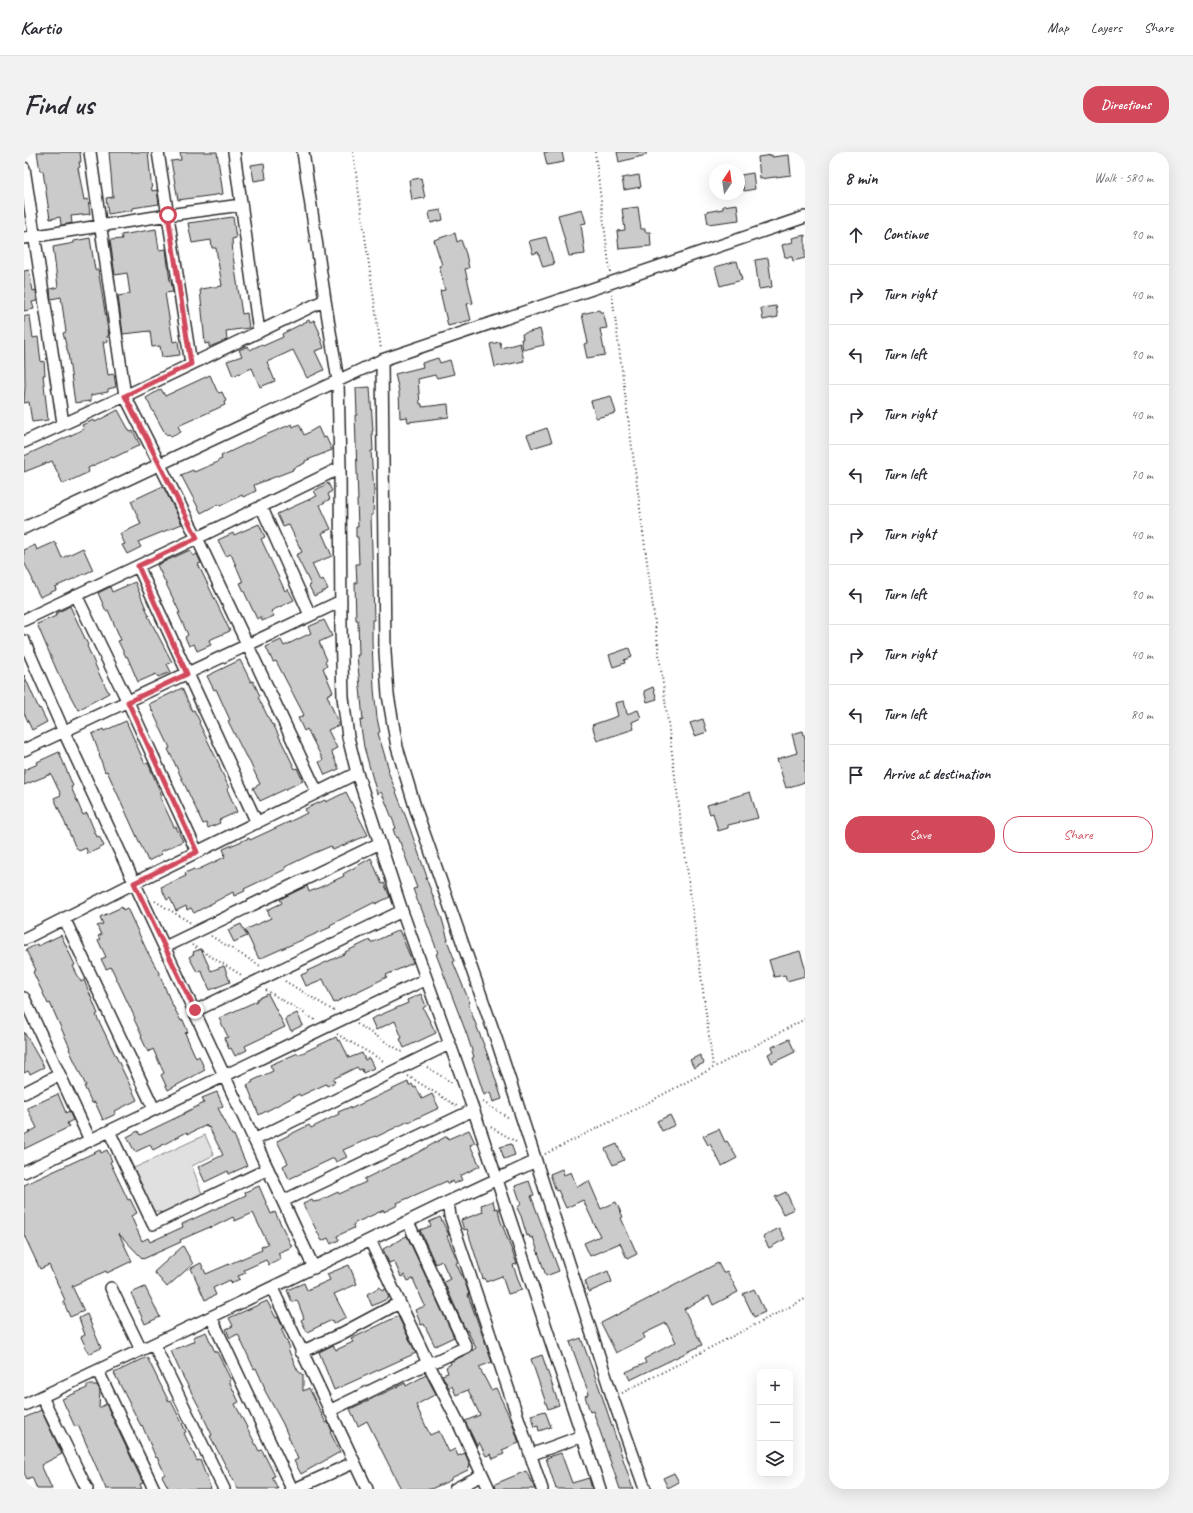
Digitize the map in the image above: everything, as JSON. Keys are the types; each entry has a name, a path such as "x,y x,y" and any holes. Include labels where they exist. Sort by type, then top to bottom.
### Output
{"street":[{"path":"90,152 125,396 197,538 317,792"},
{"path":"158,152 191,364"},
{"path":"234,152 259,332"},
{"path":"303,152 338,380 343,697 348,737 357,773 402,911 467,1092 472,1113 600,1489"},
{"path":"24,168 29,238 62,423"},
{"path":"29,238 168,215 241,205"},
{"path":"24,528 382,360 805,217"},
{"path":"24,442 62,423 125,396 325,300"},
{"path":"382,360 385,652 388,695 398,747 416,810 498,1044 613,1399 644,1489"},
{"path":"24,620 340,468"},
{"path":"260,506 310,615"},
{"path":"138,566 257,823"},
{"path":"76,595 128,702 197,852"},
{"path":"24,750 341,601"},
{"path":"24,641 64,732 195,1010 224,1076 314,1268"},
{"path":"24,939 357,773"},
{"path":"165,948 380,843"},
{"path":"195,1010 402,911"},
{"path":"64,918 154,1110"},
{"path":"24,1172 426,979"},
{"path":"24,998 28,1015 90,1140"},
{"path":"254,1140 449,1044"},
{"path":"24,1093 59,1075"},
{"path":"283,1201 472,1113"},
{"path":"109,1131 153,1224 268,1169"},
{"path":"24,1405 211,1318 448,1202 536,1161"},
{"path":"448,1202 450,1216 542,1489"},
{"path":"329,1411 428,1363 436,1361 466,1347 408,1222"},
{"path":"370,1240 489,1489"},
{"path":"111,1288 141,1350"},
{"path":"272,1288 353,1463 367,1489"},
{"path":"301,1352 340,1334 399,1303"},
{"path":"211,1318 294,1489 353,1463"},
{"path":"154,1345 224,1489"},
{"path":"98,1371 154,1489"},
{"path":"42,1397 87,1489"},
{"path":"530,1455 582,1436"},
{"path":"455,1489 482,1475"}],"path":[{"path":"353,152 382,360"},
{"path":"594,152 712,1067"},
{"path":"151,899 509,1118"},
{"path":"182,939 326,1027 472,1113 518,1143"},
{"path":"536,1161 542,1156 630,1112 712,1067 805,1019"},
{"path":"613,1399 653,1376 805,1300"}],"shaded area":[{"path":"205,1135 214,1155 192,1166 202,1194 164,1213 152,1210 134,1168"}],"building":[{"path":"37,152 80,152 81,162 79,162 80,167 78,168 84,200 88,199 90,214 71,216 72,223 63,225 61,225 60,217 50,219 43,171 40,171"},
{"path":"109,152 148,152 152,191 157,190 159,204 132,208 132,210 108,214 106,198 113,197"},
{"path":"180,152 217,152 223,194 178,200 171,161 181,160"},
{"path":"544,152 562,152 564,162 547,165"},
{"path":"617,152 646,152 646,155 619,162"},
{"path":"772,155 772,157 789,155 791,175 760,179 758,157"},
{"path":"264,163 266,179 254,181 251,165"},
{"path":"753,173 755,189 745,191 745,174"},
{"path":"639,175 641,187 624,190 622,178"},
{"path":"421,178 425,198 412,200 409,180"},
{"path":"737,204 739,220 708,224 706,212 723,209 723,206"},
{"path":"638,207 641,229 645,229 645,232 650,232 651,246 619,249 617,231 625,230 622,209"},
{"path":"582,209 586,223 581,224 585,254 569,256 558,215"},
{"path":"441,210 443,220 431,223 429,212"},
{"path":"233,217 236,238 232,239 233,256 242,314 247,313 249,328 226,331 227,340 209,347 209,343 205,344 200,289 222,286 216,248 212,248 211,240 192,243 188,223"},
{"path":"156,229 159,250 166,249 170,282 171,281 173,292 165,293 173,342 178,341 180,355 162,357 160,346 152,347 150,331 123,334 118,296 130,294 127,273 115,275 110,240 122,239 121,235"},
{"path":"455,233 457,242 461,240 466,254 469,268 465,269 473,303 467,304 471,320 448,326 440,291 445,290 439,266 442,265 434,240"},
{"path":"805,235 805,258 793,261 792,257 785,257 782,245 793,242 792,238"},
{"path":"546,237 554,264 543,267 538,252 533,254 529,241"},
{"path":"90,238 95,270 98,269 109,336 107,336 108,342 103,342 108,375 114,374 116,387 108,389 108,392 91,395 91,401 75,403 68,353 63,333 66,332 61,297 51,299 50,289 58,287 53,247"},
{"path":"768,258 772,287 759,289 755,260"},
{"path":"737,261 742,280 720,286 715,267"},
{"path":"29,270 33,291 36,290 37,301 32,302 34,309 24,311 24,271"},
{"path":"776,306 778,317 763,320 761,308"},
{"path":"599,310 600,312 603,312 607,328 600,329 605,355 587,358 584,344 588,343 582,314"},
{"path":"24,316 30,316 33,338 38,337 41,362 44,361 45,375 43,375 48,420 32,422 29,402 24,403"},
{"path":"309,320 310,322 314,320 320,333 324,348 315,351 324,370 307,378 293,350 267,362 275,381 260,387 252,368 233,376 227,361 242,356 239,350 248,346 250,350 262,344 263,346 283,337 282,334"},
{"path":"540,329 544,345 523,350 521,339 523,339 522,334"},
{"path":"500,342 501,348 520,343 524,361 495,367 490,344"},
{"path":"438,358 440,363 450,360 454,374 437,378 435,375 418,379 420,404 422,404 422,407 448,404 449,417 408,422 407,417 400,418 399,391 395,374 423,367 422,363"},
{"path":"210,375 217,391 219,393 222,392 226,401 224,402 225,405 178,426 181,432 171,437 169,434 166,435 146,398 161,389 165,396"},
{"path":"370,387 373,431 373,451 371,451 374,491 373,515 371,515 374,620 372,620 372,641 374,689 380,732 378,733 389,770 388,771 442,919 447,940 455,961 453,962 470,1003 468,1004 487,1053 502,1099 493,1102 490,1092 484,1095 472,1058 474,1057 467,1035 436,954 438,953 413,889 417,888 400,842 397,837 396,838 393,829 396,828 384,798 381,792 377,794 364,747 360,721 363,720 357,655 359,655 358,620 356,620 356,564 359,564 358,537 356,537 356,527 358,527 358,500 355,415 357,415 356,388"},
{"path":"611,396 616,413 596,418 591,401"},
{"path":"118,410 130,432 133,431 140,445 88,468 89,472 63,484 52,461 24,472 24,456 84,429 82,425 94,420 95,422"},
{"path":"292,424 293,427 299,424 304,435 318,427 323,438 326,437 332,450 305,461 305,463 292,469 293,470 254,485 256,491 243,497 242,495 220,506 218,504 201,513 181,475 193,470 194,472 218,462 217,461 222,459 221,456"},
{"path":"547,428 552,442 532,448 527,435"},
{"path":"328,483 332,491 328,494 330,499 320,505 331,529 322,533 332,556 312,564 320,581 323,579 328,589 314,596 309,586 311,585 296,555 302,552 289,525 283,527 277,514 317,496 314,491"},
{"path":"163,486 182,524 138,542 141,547 127,554 122,545 125,544 120,534 141,524 131,501"},
{"path":"259,524 265,537 261,539 285,591 288,589 294,600 271,611 274,616 262,621 261,617 257,619 240,583 243,582 231,554 226,556 218,540"},
{"path":"55,542 62,558 83,548 93,570 55,587 56,590 40,597 24,562 24,550 35,545 37,550"},
{"path":"190,550 193,556 197,554 201,563 198,564 230,631 209,640 211,645 197,651 194,644 189,646 185,637 188,635 178,613 180,613 157,565"},
{"path":"135,582 148,616 172,662 167,664 171,672 158,677 156,674 138,682 127,656 126,657 118,641 121,640 108,610 106,611 98,593 110,587 112,592"},
{"path":"70,606 109,693 78,710 57,671 37,624 56,616 55,614"},
{"path":"324,620 332,636 319,642 327,660 325,662 327,666 323,668 333,692 327,695 339,725 328,730 337,748 331,751 339,769 325,775 319,762 323,760 307,729 304,731 298,718 304,715 276,661 273,662 266,647 281,640 284,646 311,633 308,627"},
{"path":"629,648 632,657 624,660 625,663 613,667 609,655"},
{"path":"240,660 251,682 253,681 260,696 258,697 272,725 273,724 295,769 297,768 303,781 260,801 253,788 260,784 228,721 230,720 216,689 214,690 207,676"},
{"path":"24,675 39,709 40,708 47,722 32,730 24,713"},
{"path":"653,687 657,699 647,702 644,691"},
{"path":"182,688 192,711 194,710 200,722 199,723 220,766 229,788 227,789 237,812 219,820 220,823 208,828 206,823 203,824 149,704"},
{"path":"624,701 627,714 638,710 641,718 632,722 634,729 597,741 592,725 618,716 615,703"},
{"path":"703,719 707,732 695,736 690,723"},
{"path":"126,721 145,764 148,763 162,796 160,797 174,827 176,827 183,841 160,852 162,854 148,861 107,771 105,772 92,734 103,729 104,731"},
{"path":"803,731 805,739 805,782 786,788 777,759 797,753 792,734"},
{"path":"59,752 73,786 71,787 83,815 87,813 97,837 99,836 104,846 88,854 86,848 79,851 75,846 54,798 61,795 51,774 24,785 24,770"},
{"path":"346,792 368,835 333,850 331,846 312,854 285,867 286,869 244,889 245,891 234,896 233,892 194,913 191,908 187,910 186,906 176,911 170,898 167,900 161,887 186,876 185,873 194,869 195,871 225,857 223,849 249,838 250,840 291,821 307,813 305,809 325,800 326,802"},
{"path":"750,792 758,818 728,825 728,828 718,831 713,813 710,814 707,805"},
{"path":"371,858 382,884 384,883 390,897 375,904 375,902 330,925 331,927 259,959 245,930 271,918 267,910 282,903 280,899 307,886 309,892 344,876 343,874"},
{"path":"122,907 123,910 127,908 159,973 170,1000 181,1021 183,1020 188,1032 185,1033 196,1058 199,1056 205,1070 168,1090 161,1075 164,1073 153,1049 148,1052 134,1019 135,1018 111,967 106,969 101,959 106,957 98,940 100,939 98,936 101,935 97,926 103,924 100,917"},
{"path":"241,924 247,936 234,942 228,930"},
{"path":"399,930 413,963 386,975 387,977 334,1003 323,979 306,986 301,975 308,972 307,971 370,940 373,942"},
{"path":"61,935 75,965 73,966 81,982 84,980 98,1014 96,1015 137,1100 115,1111 116,1114 103,1120 95,1102 92,1103 84,1086 86,1086 50,1003 48,1004 33,972 36,970 26,950"},
{"path":"201,949 211,971 224,966 230,982 210,990 201,970 197,972 189,957 194,954 193,952"},
{"path":"800,951 805,968 805,976 787,981 785,975 774,977 769,960"},
{"path":"268,994 285,1027 245,1046 247,1050 235,1056 231,1048 229,1049 224,1038 228,1037 219,1018 257,1001 257,999"},
{"path":"421,994 426,1006 423,1008 436,1033 404,1048 400,1039 402,1038 395,1021 376,1030 371,1019 408,1003 407,1000"},
{"path":"297,1013 303,1025 291,1031 285,1019"},
{"path":"24,1032 44,1067 30,1074 28,1071 24,1073"},
{"path":"336,1037 338,1041 340,1040 349,1058 362,1053 365,1060 369,1058 374,1068 363,1073 362,1069 359,1070 357,1067 333,1079 335,1082 327,1086 326,1084 300,1096 299,1094 259,1115 247,1085 273,1071 270,1065 298,1053 298,1055"},
{"path":"789,1039 795,1052 772,1063 768,1054 774,1051 772,1047"},
{"path":"700,1055 704,1063 694,1068 690,1060"},
{"path":"408,1082 409,1086 412,1084 414,1088 416,1087 422,1099 432,1094 439,1108 376,1137 375,1136 343,1150 347,1157 336,1162 334,1158 289,1179 283,1166 288,1163 277,1141 309,1125 311,1128 339,1114 338,1112 350,1107 350,1109"},
{"path":"217,1092 223,1106 218,1108 232,1135 234,1135 247,1166 229,1174 228,1171 205,1182 198,1167 223,1155 207,1125 188,1134 187,1132 153,1150 150,1145 135,1152 127,1137 138,1131 140,1135 184,1114 204,1103 202,1098"},
{"path":"58,1094 66,1113 69,1111 73,1120 67,1123 69,1127 24,1149 24,1135 37,1128 27,1108"},
{"path":"670,1115 675,1125 662,1131 657,1121"},
{"path":"719,1129 725,1142 727,1141 737,1158 722,1166 710,1144 708,1145 703,1136"},
{"path":"469,1130 475,1143 470,1145 480,1166 460,1176 462,1180 454,1184 453,1181 448,1184 447,1181 397,1203 398,1205 384,1212 384,1210 355,1223 353,1225 354,1228 337,1236 339,1240 331,1244 328,1238 322,1241 303,1204 312,1200 313,1202 319,1201 338,1192 339,1194 366,1182 364,1179 417,1153 447,1136 448,1139"},
{"path":"511,1144 515,1155 504,1159 500,1147"},
{"path":"617,1144 624,1160 613,1165 605,1149"},
{"path":"100,1150 101,1153 107,1150 112,1161 110,1162 128,1200 130,1199 137,1213 131,1216 142,1241 148,1238 150,1242 183,1227 182,1224 246,1195 245,1192 259,1186 271,1214 275,1212 292,1247 278,1253 281,1259 269,1265 266,1260 244,1270 246,1273 238,1276 240,1279 231,1283 230,1280 213,1288 216,1295 205,1300 191,1268 201,1263 206,1274 262,1250 261,1247 268,1244 253,1213 235,1221 233,1217 211,1228 210,1227 180,1240 181,1242 143,1259 119,1234 132,1261 107,1273 106,1271 72,1286 84,1311 70,1317 63,1301 65,1300 49,1265 40,1269 24,1235 24,1185"},
{"path":"562,1169 564,1175 571,1172 577,1187 589,1181 601,1209 616,1202 623,1217 621,1218 637,1254 627,1259 620,1243 590,1256 584,1243 600,1236 583,1200 566,1208 558,1190 556,1191 550,1174"},
{"path":"529,1181 534,1195 531,1196 559,1271 546,1276 533,1237 530,1238 529,1235 527,1236 517,1208 521,1204 515,1186"},
{"path":"786,1192 794,1209 783,1214 775,1197"},
{"path":"493,1201 495,1209 498,1208 500,1219 517,1264 513,1265 522,1290 508,1294 502,1276 486,1282 485,1278 483,1279 467,1229 464,1230 461,1220 483,1212 481,1205"},
{"path":"440,1217 449,1235 447,1236 458,1262 456,1263 466,1285 468,1295 492,1362 479,1367 491,1390 496,1388 512,1422 519,1443 502,1450 504,1454 493,1459 491,1454 486,1456 479,1442 477,1446 465,1421 480,1415 468,1390 456,1395 452,1386 449,1388 442,1375 448,1373 446,1367 451,1364 450,1362 476,1348 467,1330 466,1331 444,1282 450,1279 442,1261 435,1264 420,1230 431,1226 429,1222"},
{"path":"779,1228 785,1239 769,1248 763,1237"},
{"path":"407,1236 454,1337 435,1346 424,1324 421,1325 415,1310 425,1306 413,1279 408,1281 405,1275 401,1277 394,1261 389,1263 383,1249"},
{"path":"183,1246 193,1264 167,1287 154,1272"},
{"path":"718,1263 723,1273 727,1271 738,1292 713,1305 709,1296 684,1309 702,1345 630,1380 626,1372 646,1363 644,1359 676,1342 666,1323 643,1334 645,1338 616,1353 601,1323"},
{"path":"349,1265 357,1284 334,1294 346,1317 333,1324 332,1320 307,1332 301,1320 304,1318 297,1300 292,1302 287,1290 304,1283 307,1290 330,1280 327,1274"},
{"path":"608,1271 612,1282 589,1292 585,1281"},
{"path":"145,1287 160,1317 145,1324 131,1293"},
{"path":"380,1287 382,1291 385,1289 389,1298 372,1306 367,1294"},
{"path":"754,1289 765,1312 754,1317 743,1294"},
{"path":"267,1301 276,1318 278,1317 283,1328 281,1329 290,1348 288,1349 298,1371 303,1375 303,1391 309,1388 326,1423 328,1422 332,1431 330,1432 340,1452 301,1474 294,1461 298,1459 283,1424 264,1389 265,1388 256,1368 254,1369 238,1334 230,1338 226,1329 233,1326 229,1318"},
{"path":"87,1314 101,1348 89,1354 81,1337 85,1335 79,1318"},
{"path":"398,1316 416,1353 334,1390 319,1352 333,1345 336,1350 353,1342 351,1339"},
{"path":"206,1332 215,1352 217,1352 231,1380 229,1381 239,1402 235,1404 259,1451 262,1450 275,1476 272,1477 278,1489 238,1489 210,1436 212,1435 204,1416 179,1369 171,1351 195,1341 193,1337"},
{"path":"581,1338 633,1489 620,1489 593,1411 590,1412 585,1396 589,1394 570,1342"},
{"path":"542,1355 559,1405 548,1409 531,1359"},
{"path":"147,1357 169,1402 171,1401 181,1421 186,1432 184,1433 197,1461 200,1460 211,1489 169,1489 162,1476 165,1474 157,1457 156,1458 142,1425 141,1426 114,1373"},
{"path":"426,1375 436,1394 416,1405 430,1435 439,1431 449,1452 455,1449 458,1456 465,1453 470,1465 468,1470 431,1489 401,1489 367,1421 358,1426 350,1409 405,1383 406,1386"},
{"path":"87,1385 97,1385 100,1390 99,1408 106,1404 143,1483 140,1484 142,1489 106,1489 78,1425 75,1427 62,1399 87,1388"},
{"path":"41,1410 62,1454 41,1465 52,1489 37,1489 32,1477 27,1479 24,1473 24,1418"},
{"path":"545,1411 551,1427 539,1431 538,1426 535,1427 531,1415"},
{"path":"561,1453 572,1483 589,1478 592,1489 556,1489 546,1458"},
{"path":"526,1471 535,1489 496,1489 495,1484"},
{"path":"674,1473 679,1482 668,1488 663,1478"}],"route":[{"path":"168,215 191,364 125,396 197,538 138,566 187,674 128,702 197,852 134,883 195,1010"}]}
